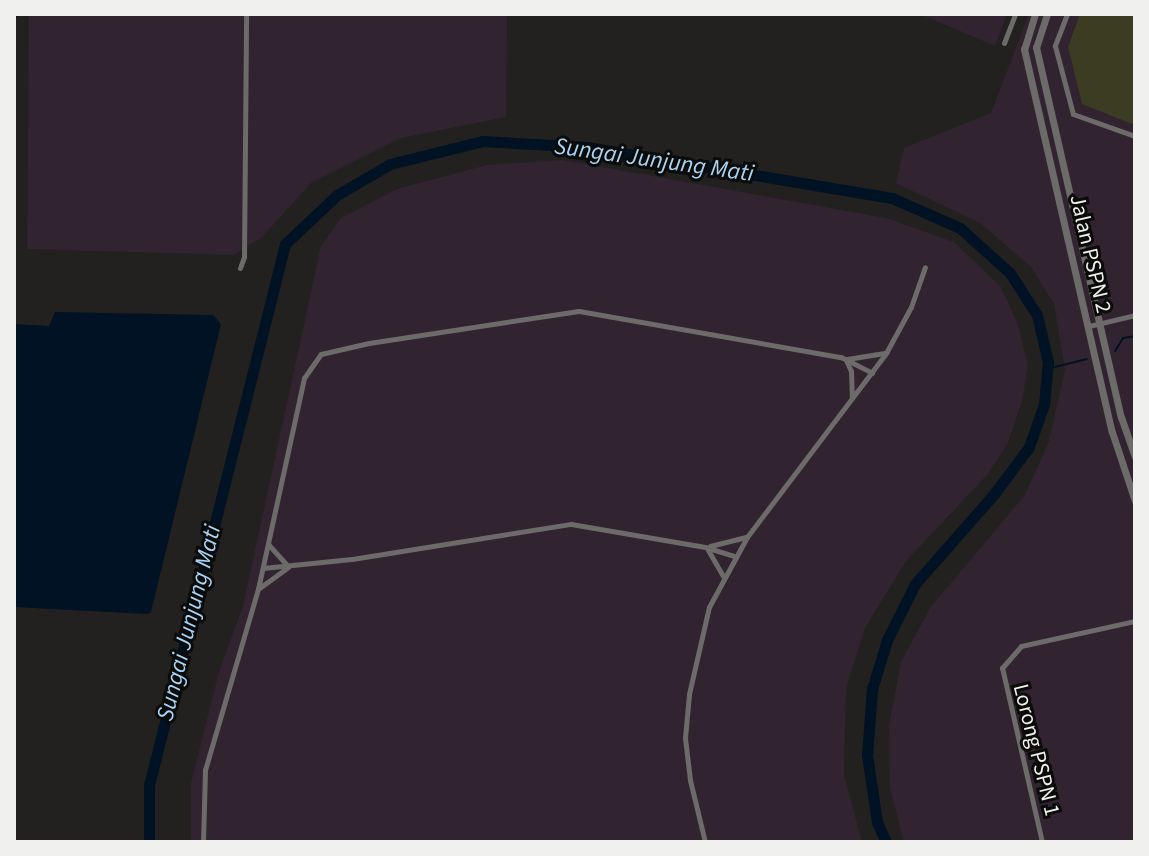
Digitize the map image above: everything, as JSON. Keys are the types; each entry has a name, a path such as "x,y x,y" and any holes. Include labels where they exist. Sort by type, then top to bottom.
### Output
{"street":[{"path":"240,268 244,257 246,14"},
{"path":"1004,43 1015,14"},
{"name":"Jalan PSPN 2","path":"1035,14 1024,49 1112,432 1135,501"},
{"name":"Jalan PSPN 2","path":"1047,14 1036,47 1102,323 1121,417 1135,457"},
{"path":"1067,14 1055,46 1073,114 1135,136"},
{"path":"705,842 690,780 686,716 706,618 734,556 886,353 911,307 925,267"},
{"path":"203,842 205,770 258,589 304,378 313,361 330,350 579,311 846,359 872,373"},
{"path":"1089,326 1135,315"},
{"path":"846,359 886,353"},
{"path":"846,359 851,371 852,398"},
{"path":"263,568 571,524 705,547 734,556"},
{"path":"705,547 747,537"},
{"path":"268,544 288,566"},
{"path":"705,547 717,560 723,576"},
{"path":"258,589 288,566"},
{"name":"Lorong PSPN 1","path":"1042,842 1002,668 1021,646 1135,621"}],"shaded area":[{"path":"29,14 507,14 506,117 401,138 311,183 262,237 234,255 27,249"},
{"path":"920,14 1007,14 995,46"},
{"path":"1029,14 1135,14 1135,842 904,842 890,788 889,725 901,662 930,608 1025,495 1049,441 1065,370 1054,304 1031,267 980,223 896,183 904,148 991,113"},
{"path":"563,160 886,218 954,242 1001,287 1017,322 1028,365 1022,401 1008,443 987,475 906,561 865,628 846,688 844,775 862,842 191,842 191,783 219,672 243,606 321,246 341,218 397,189 487,165"}],"green space":[{"path":"1080,14 1135,14 1135,125 1082,104 1068,47"}],"water":[{"path":"55,312 213,315 221,324 151,612 147,614 14,607 14,324 49,326"}],"waterway":[{"path":"14,18 18,14"},
{"name":"Sungai Junjung Mati","path":"149,842 149,785 285,244 337,195 390,164 483,141 587,147 892,198 960,228 1010,273 1037,315 1048,362 1044,404 1029,447 994,494 915,584 887,640 872,689 867,755 877,822 886,842"},
{"path":"1115,351 1123,338 1135,336"},
{"path":"1047,369 1087,359"}]}
